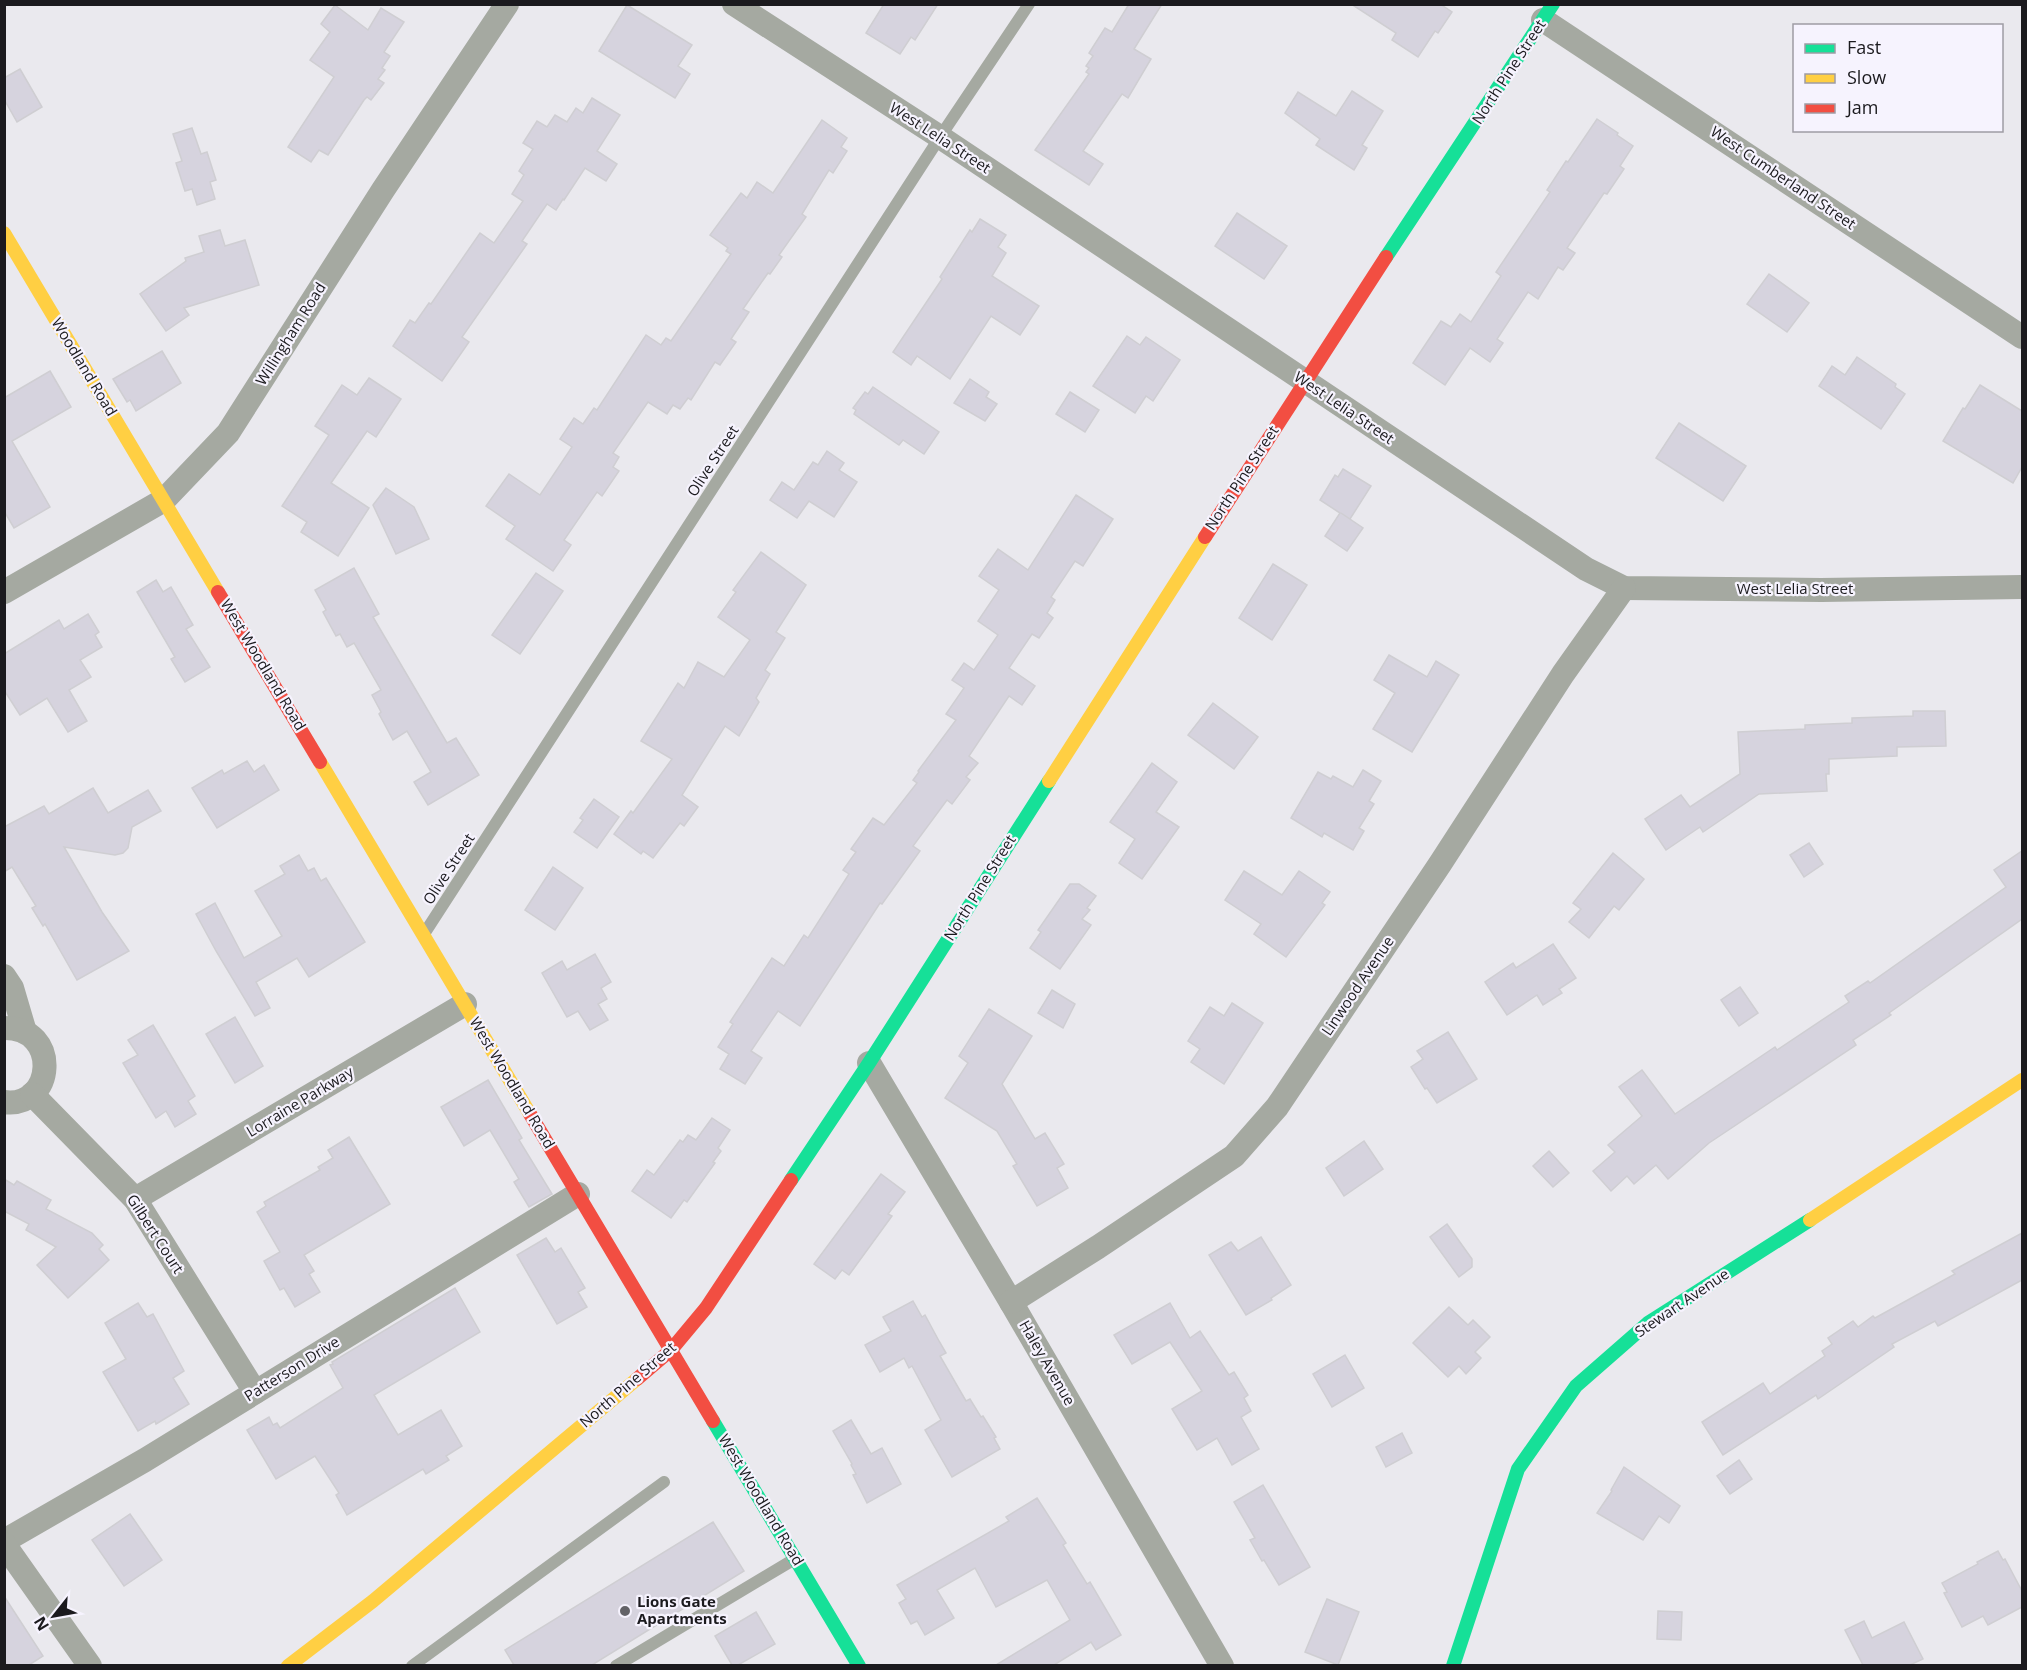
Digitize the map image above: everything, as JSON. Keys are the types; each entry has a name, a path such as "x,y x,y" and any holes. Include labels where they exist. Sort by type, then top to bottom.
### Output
{"street":[{"name":"Willingham Road","path":"4,592 164,500 228,433 383,190 507,4"},
{"name":"West Lelia Street","path":"734,4 940,137 1586,569 1624,588 1821,590 2022,587"},
{"name":"West Cumberland Street","path":"1548,12 2022,337"},
{"name":"North Pine Street","path":"288,1665 373,1601 671,1350 706,1308 869,1063 1304,382 1548,12"},
{"name":"Woodland Road","path":"4,233 164,500"},
{"name":"West Woodland Road","path":"164,500 859,1665"},
{"name":"Linwood Avenue","path":"1011,1302 1234,1156 1277,1107 1440,864 1563,674 1624,588"},
{"path":"4,976 12,988 15,1030 35,1039 42,1049 45,1060 45,1073 40,1085 32,1094 21,1100 4,1102"},
{"name":"Lorraine Parkway","path":"135,1199 465,1004"},
{"name":"Haley Avenue","path":"869,1063 1222,1665"},
{"name":"Stewart Avenue","path":"1453,1665 1518,1469 1576,1386 1648,1323 1847,1197 2022,1080"},
{"name":"Gilbert Court","path":"32,1094 135,1199 255,1392"},
{"name":"Patterson Drive","path":"4,1543 145,1460 578,1194"},
{"path":"4,1543 90,1665"}],"lane":[{"name":"Olive Street","path":"424,935 940,137 1029,4"},
{"path":"418,1664 664,1482"},
{"path":"616,1665 795,1558"}],"building":[{"path":"884,4 938,4 915,40 911,37 900,54 866,33"},
{"path":"1129,4 1162,4 1134,49 1151,59 1128,98 1122,94 1083,151 1103,164 1089,185 1035,150 1089,74 1086,72 1089,68 1086,66 1093,56 1089,53 1105,28 1112,32"},
{"path":"1351,4 1440,4 1452,12 1438,33 1435,31 1418,57 1392,40 1396,33"},
{"path":"335,5 368,30 381,8 404,22 384,52 390,56 382,68 385,70 378,79 384,83 371,100 367,97 364,100 328,155 319,150 311,162 288,147 334,77 310,60 330,32 321,24"},
{"path":"627,5 692,45 678,66 690,74 675,98 599,51"},
{"path":"20,69 42,107 17,122 4,99 4,78"},
{"path":"1352,91 1383,111 1362,145 1367,148 1354,170 1316,145 1320,139 1285,113 1298,92 1336,116"},
{"path":"592,98 620,115 597,151 617,164 606,181 585,168 556,210 547,204 522,241 527,244 462,337 469,342 442,381 393,346 410,320 415,323 429,303 431,304 480,233 494,243 523,201 512,194 524,175 519,171 533,149 523,143 537,121 547,127 555,115 567,122 576,108 583,113"},
{"path":"1597,119 1633,146 1620,166 1624,169 1607,194 1604,193 1567,248 1575,253 1563,270 1558,267 1538,299 1528,292 1497,339 1503,343 1490,362 1470,348 1445,385 1413,363 1441,321 1451,327 1460,314 1471,322 1501,276 1496,272 1550,192 1547,190 1566,161 1568,162"},
{"path":"822,120 847,138 841,147 847,151 833,173 829,170 802,214 806,217 779,255 782,257 743,309 749,312 731,339 736,342 720,365 715,362 691,400 688,398 680,409 673,405 667,414 648,402 613,453 619,457 613,467 619,471 602,496 597,492 564,540 571,545 553,571 506,539 515,526 486,506 509,474 540,495 572,447 560,439 574,418 583,424 594,408 597,410 646,335 661,345 666,338 671,341 731,254 726,251 728,248 710,235 741,193 747,198 757,182 773,193"},
{"path":"192,128 201,154 207,152 216,180 210,182 215,199 197,205 192,189 185,191 176,163 182,161 173,134"},
{"path":"1237,213 1287,246 1264,279 1215,246"},
{"path":"980,219 1006,235 998,247 1006,253 992,276 1039,306 1020,335 991,316 950,379 917,356 911,365 893,352 942,279 940,277 970,230 972,232"},
{"path":"220,230 225,246 245,240 259,285 184,308 189,315 166,331 140,294 186,261 185,258 204,252 199,236"},
{"path":"1769,274 1809,303 1787,332 1747,304"},
{"path":"1127,336 1140,345 1146,337 1180,360 1153,401 1146,396 1135,413 1093,386"},
{"path":"162,351 181,383 136,411 130,400 127,402 113,379"},
{"path":"1857,357 1896,384 1895,387 1905,394 1881,429 1819,386 1832,366 1845,375"},
{"path":"50,371 71,407 12,441 50,507 14,528 4,511 4,398"},
{"path":"369,378 401,399 376,437 367,431 331,483 369,508 338,556 301,532 307,522 282,506 329,435 315,426 342,385 357,395"},
{"path":"970,379 989,392 986,397 997,404 985,421 954,403"},
{"path":"1980,385 2022,411 2022,467 2013,483 1943,441"},
{"path":"873,387 939,432 924,454 903,440 899,445 854,414 856,410 853,408 865,392 868,394"},
{"path":"1070,392 1099,410 1085,432 1056,414"},
{"path":"1679,423 1746,466 1723,501 1656,458"},
{"path":"827,451 844,463 839,470 857,482 834,517 809,501 797,518 770,500 782,482 794,490 813,462 818,465"},
{"path":"1343,469 1371,486 1350,519 1341,513 1363,528 1347,551 1325,536 1340,513 1320,500 1335,475 1338,477"},
{"path":"386,488 414,507 429,539 396,554 373,505"},
{"path":"1076,495 1113,519 1083,566 1075,561 1051,597 1055,600 1047,613 1053,618 1039,638 1032,634 1009,668 1035,686 1022,705 1009,696 969,756 978,763 966,777 970,780 952,804 947,800 913,846 920,851 882,904 880,903 800,1026 778,1011 751,1051 762,1058 745,1084 720,1069 729,1054 718,1047 733,1024 730,1022 772,958 784,966 804,935 808,938 849,874 843,870 856,852 851,849 873,818 884,825 917,783 913,780 918,771 956,720 946,714 964,688 952,680 964,663 974,670 998,635 978,621 999,590 979,576 998,549 1028,570"},
{"path":"761,552 806,585 776,632 785,638 765,670 770,674 756,698 759,702 739,736 725,726 682,795 698,807 684,826 680,823 653,858 643,851 641,854 614,834 631,811 633,813 672,759 641,741 678,683 684,688 698,662 724,677 750,640 718,617 736,592 733,590"},
{"path":"1273,564 1307,585 1272,640 1239,618"},
{"path":"354,568 379,614 373,617 447,743 456,738 479,775 428,805 414,782 431,772 407,731 393,740 372,695 381,690 354,643 347,647 340,634 336,636 323,612 326,610 315,590"},
{"path":"536,573 563,591 520,654 492,635"},
{"path":"156,580 163,592 171,587 193,625 186,629 210,667 185,682 171,659 175,657 137,592"},
{"path":"88,614 99,632 95,635 102,647 80,660 91,677 69,690 87,721 68,732 47,698 20,715 4,690 4,654 59,620 64,629"},
{"path":"1389,655 1427,677 1436,661 1459,675 1412,752 1373,729 1395,693 1374,680"},
{"path":"1213,703 1258,737 1234,769 1188,735"},
{"path":"1913,711 1945,711 1946,746 1897,747 1897,756 1829,759 1829,774 1826,774 1827,791 1759,794 1703,832 1700,827 1666,850 1645,819 1681,795 1690,807 1740,774 1738,732 1805,729 1805,725 1852,723 1852,718 1913,716"},
{"path":"247,761 254,772 264,765 279,790 217,828 192,788 222,770 224,774"},
{"path":"1152,763 1177,782 1156,812 1179,827 1142,879 1119,863 1135,839 1110,822"},
{"path":"1363,770 1381,781 1369,801 1374,804 1359,828 1364,831 1353,850 1324,833 1322,837 1291,818 1318,772 1331,779 1333,776 1353,787"},
{"path":"93,788 108,813 148,790 161,811 132,827 128,848 123,853 115,855 64,847 102,912 129,951 77,980 45,924 43,926 32,908 36,906 12,867 4,872 4,827 44,806 49,814"},
{"path":"594,799 619,817 597,848 574,832 583,820 580,818"},
{"path":"1809,843 1823,864 1804,877 1790,855"},
{"path":"2022,851 2022,919 1853,1040 1856,1045 1709,1143 1668,1179 1656,1165 1634,1184 1627,1176 1611,1191 1593,1171 1615,1152 1608,1145 1642,1116 1619,1087 1642,1070 1675,1114 1775,1047 1777,1050 1849,1002 1845,996 1868,981 1870,983 2006,887 1994,870"},
{"path":"1613,853 1644,879 1619,910 1614,906 1589,938 1569,922 1581,909 1573,903"},
{"path":"299,855 308,871 314,868 321,881 326,878 365,942 309,977 297,958 256,982 270,1008 255,1016 196,914 215,903 244,958 282,936 255,891 285,874 280,866"},
{"path":"553,867 583,888 555,930 525,910"},
{"path":"1244,871 1282,895 1299,871 1330,892 1322,903 1325,905 1286,957 1254,934 1261,924 1225,900"},
{"path":"1070,884 1079,884 1096,896 1087,908 1090,910 1082,919 1091,925 1060,969 1030,948 1041,932 1038,930"},
{"path":"1553,944 1576,978 1559,989 1562,993 1543,1005 1537,995 1507,1015 1485,982 1513,963 1516,968"},
{"path":"595,954 611,982 601,988 607,999 598,1004 608,1020 590,1030 578,1011 567,1017 542,973 562,961 567,970"},
{"path":"1740,987 1758,1013 1739,1026 1721,1000"},
{"path":"1052,990 1075,1004 1063,1028 1038,1013"},
{"path":"1232,1003 1263,1023 1224,1084 1191,1062 1200,1049 1188,1041 1210,1007 1224,1016"},
{"path":"989,1009 1032,1036 1002,1084 1035,1139 1045,1133 1064,1164 1057,1168 1068,1188 1037,1206 1013,1166 1017,1164 997,1131 945,1098 968,1063 959,1056"},
{"path":"235,1017 263,1066 235,1083 206,1034"},
{"path":"153,1025 195,1096 188,1101 196,1114 175,1127 166,1111 156,1118 123,1063 138,1055 128,1040"},
{"path":"1448,1032 1477,1079 1437,1103 1411,1067 1423,1059 1417,1051"},
{"path":"488,1080 522,1138 519,1140 552,1194 529,1207 514,1182 519,1179 490,1130 464,1146 441,1107"},
{"path":"712,1118 730,1130 718,1148 721,1151 713,1162 715,1163 687,1202 684,1200 671,1218 632,1191 647,1170 654,1175 680,1140 683,1142 688,1135 696,1140"},
{"path":"349,1137 390,1204 304,1255 314,1271 309,1274 320,1292 295,1307 284,1288 280,1290 264,1261 280,1252 257,1212 266,1206 264,1202 320,1170 318,1167 333,1158 328,1150"},
{"path":"1364,1141 1383,1169 1344,1196 1326,1168"},
{"path":"1549,1151 1569,1173 1553,1187 1533,1166"},
{"path":"881,1174 905,1192 888,1214 892,1216 849,1275 842,1270 835,1279 814,1264"},
{"path":"4,1179 14,1185 17,1181 51,1200 46,1209 92,1233 103,1245 99,1249 109,1260 68,1298 37,1265 56,1247 26,1230 29,1224 4,1211"},
{"path":"1447,1224 1472,1259 1472,1267 1459,1277 1430,1237"},
{"path":"2022,1233 2022,1280 1938,1326 1935,1321 1892,1344 1894,1347 1818,1399 1816,1395 1723,1455 1702,1422 1763,1383 1770,1394 1825,1356 1822,1351 1832,1344 1828,1338 1853,1321 1858,1327 1873,1316 1875,1318 1955,1274 1952,1271"},
{"path":"1261,1237 1291,1285 1271,1298 1272,1300 1246,1315 1209,1255 1231,1242 1238,1251"},
{"path":"546,1238 555,1252 561,1248 585,1288 578,1292 587,1307 557,1324 517,1255"},
{"path":"455,1288 480,1332 374,1395 398,1435 441,1410 462,1446 446,1456 449,1460 426,1474 423,1469 347,1515 336,1495 339,1493 315,1456 276,1479 247,1430 269,1417 273,1425 277,1423 280,1428 343,1388 330,1365 333,1364 332,1362"},
{"path":"913,1301 922,1317 925,1315 946,1353 940,1356 966,1401 970,1399 981,1417 983,1416 996,1437 994,1438 1000,1449 952,1477 925,1430 941,1420 912,1366 909,1368 904,1358 880,1372 865,1345 891,1331 883,1317"},
{"path":"138,1303 147,1317 153,1314 184,1371 173,1378 189,1404 156,1424 155,1421 138,1431 103,1372 126,1359 105,1323"},
{"path":"1170,1303 1190,1338 1200,1331 1229,1375 1234,1372 1248,1395 1244,1398 1251,1411 1241,1417 1259,1449 1232,1465 1217,1438 1197,1450 1172,1409 1202,1391 1170,1342 1132,1364 1114,1335"},
{"path":"1449,1307 1468,1325 1473,1320 1490,1337 1475,1352 1481,1358 1466,1374 1459,1366 1448,1377 1413,1343"},
{"path":"1345,1355 1364,1388 1332,1407 1313,1374"},
{"path":"851,1420 871,1454 882,1448 901,1484 867,1503 853,1475 856,1474 852,1464 833,1431"},
{"path":"1402,1433 1412,1453 1386,1467 1376,1447"},
{"path":"1739,1460 1752,1479 1730,1494 1717,1476"},
{"path":"1624,1467 1680,1506 1669,1523 1659,1516 1643,1540 1597,1513"},
{"path":"1263,1485 1310,1567 1279,1585 1250,1540 1255,1538 1234,1502"},
{"path":"1037,1498 1066,1543 1063,1545 1087,1584 1090,1582 1121,1635 1096,1650 1091,1642 1054,1665 996,1665 1070,1620 1047,1580 996,1607 975,1568 937,1590 954,1618 925,1635 917,1621 911,1624 899,1603 906,1599 897,1585 1009,1521 1006,1517"},
{"path":"130,1514 162,1560 124,1586 92,1540"},
{"name":"Lions Gate Apartments","path":"713,1522 744,1571 592,1665 514,1665 505,1650"},
{"path":"1998,1551 2003,1560 2005,1559 2022,1591 2022,1607 1988,1625 1983,1616 1962,1627 1944,1593 1947,1592 1942,1583"},
{"path":"4,1596 43,1656 29,1665 4,1665"},
{"path":"1327,1599 1359,1612 1338,1665 1305,1652"},
{"path":"1658,1611 1682,1612 1681,1640 1657,1639"},
{"path":"756,1612 775,1644 738,1665 732,1665 715,1636"},
{"path":"1864,1621 1872,1638 1904,1622 1923,1659 1910,1665 1863,1665 1845,1630"}],"traffic: fast":[{"path":"1386,257 1553,4"},
{"path":"791,1180 869,1063 1049,781"},
{"path":"1453,1666 1518,1469 1576,1386 1648,1323 1810,1220"},
{"path":"713,1421 859,1666"}],"traffic: slow":[{"path":"4,233 218,592"},
{"path":"1049,781 1205,537"},
{"path":"320,762 530,1114"},
{"path":"1810,1220 2022,1080"},
{"path":"288,1666 373,1601 637,1379"}],"traffic: jam":[{"path":"1205,537 1386,257"},
{"path":"218,592 320,762"},
{"path":"530,1114 713,1421"},
{"path":"637,1379 671,1350 706,1308 791,1180"}],"place":[{"name":"Lions Gate Apartments","path":"625,1611"}]}
